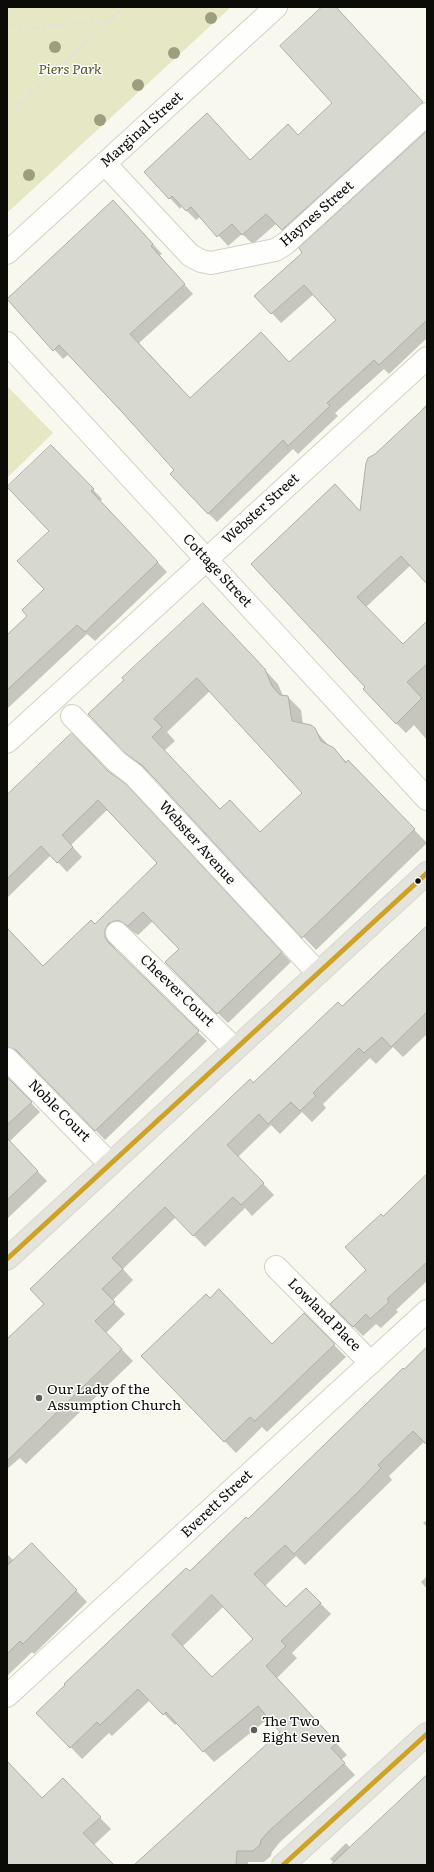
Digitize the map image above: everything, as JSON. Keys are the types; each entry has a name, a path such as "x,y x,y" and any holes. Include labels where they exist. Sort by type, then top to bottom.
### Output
{"main road":[{"path":"7,1258 427,873"},
{"path":"289,1863 427,1734"}],"street":[{"name":"Marginal Street","path":"7,253 276,7"},
{"name":"Haynes Street","path":"105,164 190,256 201,261 211,263 275,250 286,244 427,114"},
{"name":"Cottage Street","path":"7,343 427,799"},
{"name":"Webster Street","path":"11,732 206,559 427,358"},
{"name":"Webster Avenue","path":"72,716 117,762 134,775 318,973"},
{"name":"Cheever Court","path":"117,933 235,1049"},
{"name":"Noble Court","path":"7,1059 110,1164"},
{"name":"Lowland Place","path":"276,1267 371,1363"},
{"name":"Everett Street","path":"7,1696 427,1311"}],"path":[{"path":"7,116 124,7"},
{"path":"7,24 35,28 109,20"}],"green space":[{"name":"Piers Park","path":"7,7 231,7 7,213"},
{"path":"7,386 53,433 7,478"}],"building":[{"path":"322,7 336,7 423,102 282,230 266,214 242,235 232,224 217,237 191,207 186,211 172,196 169,199 144,172 207,113 250,160 288,124 298,135 332,103 280,46"},
{"path":"427,131 427,320 379,365 374,360 327,403 330,406 288,446 283,440 208,514 170,474 174,470 122,412 59,345 53,351 7,299 113,200 153,244 151,246 185,284 130,334 190,398 261,332 289,362 336,320 304,285 271,314 254,296 302,253 299,248"},
{"path":"427,406 427,584 401,556 357,597 403,644 427,621 427,664 407,682 422,698 396,724 363,689 365,687 251,564 335,484 360,511 366,463 368,458 375,454"},
{"path":"51,445 94,489 91,491 158,562 85,632 77,625 7,690 7,635 27,616 22,610 44,589 17,561 49,531 7,487"},
{"path":"203,603 265,669 272,686 280,695 288,696 292,721 311,725 315,728 321,741 334,748 346,763 348,760 415,829 302,938 143,766 125,753 88,714 124,680 122,678","holes":["197,678 302,793 260,832 230,800 220,809 152,737 162,727 154,719"]},
{"path":"72,733 108,771 126,784 282,952 217,1014 165,962 179,949 143,912 128,926 120,921 114,921 108,924 105,930 105,937 108,942 199,1031 95,1131 16,1050 7,1047 7,928 43,966 91,920 95,924 157,863 98,800 62,835 73,847 57,863 41,846 7,879 7,795"},
{"path":"427,926 427,1012 391,1047 382,1037 364,1053 359,1048 313,1093 316,1096 300,1111 291,1102 268,1124 259,1114 227,1145 264,1183 241,1205 233,1197 193,1236 165,1207 112,1258 123,1269 102,1289 115,1302 95,1321 122,1349 7,1461 7,1339 44,1304 30,1289 250,1079 253,1083 338,1002 342,1006"},
{"path":"7,1077 32,1102 7,1125"},
{"path":"7,1138 38,1171 7,1200"},
{"path":"427,1174 427,1262 387,1299 389,1302 370,1319 366,1314 353,1327 330,1304 366,1270 345,1247 381,1214 383,1216"},
{"path":"219,1289 272,1344 304,1313 335,1344 255,1421 250,1417 224,1442 141,1356 206,1294 210,1298"},
{"path":"427,1347 427,1445 413,1431 378,1465 381,1468 358,1492 294,1554 285,1545 254,1574 286,1607 306,1588 321,1603 281,1641 286,1646 266,1666 337,1743 331,1748 345,1763 269,1831 261,1840 260,1845 253,1851 237,1851 236,1865 134,1865 280,1732 258,1706 203,1752 166,1712 163,1715 138,1689 100,1725 97,1722 70,1748 36,1713 65,1685 64,1684 186,1568 190,1571 246,1517 248,1519 403,1368 404,1369","holes":["212,1595 253,1639 212,1677 172,1635"]},
{"path":"32,1543 77,1590 23,1644 20,1641 7,1654 7,1566"},
{"path":"7,1761 42,1798 63,1778 101,1817 83,1833 114,1865 7,1865"},
{"path":"427,1775 427,1865 331,1865"}],"transit line":[{"path":"7,1259 427,873"},
{"path":"283,1865 427,1734"}],"place":[{"name":"Our Lady of the Assumption Church","path":"39,1398"},
{"name":"The Two Eight Seven","path":"254,1730"}]}
